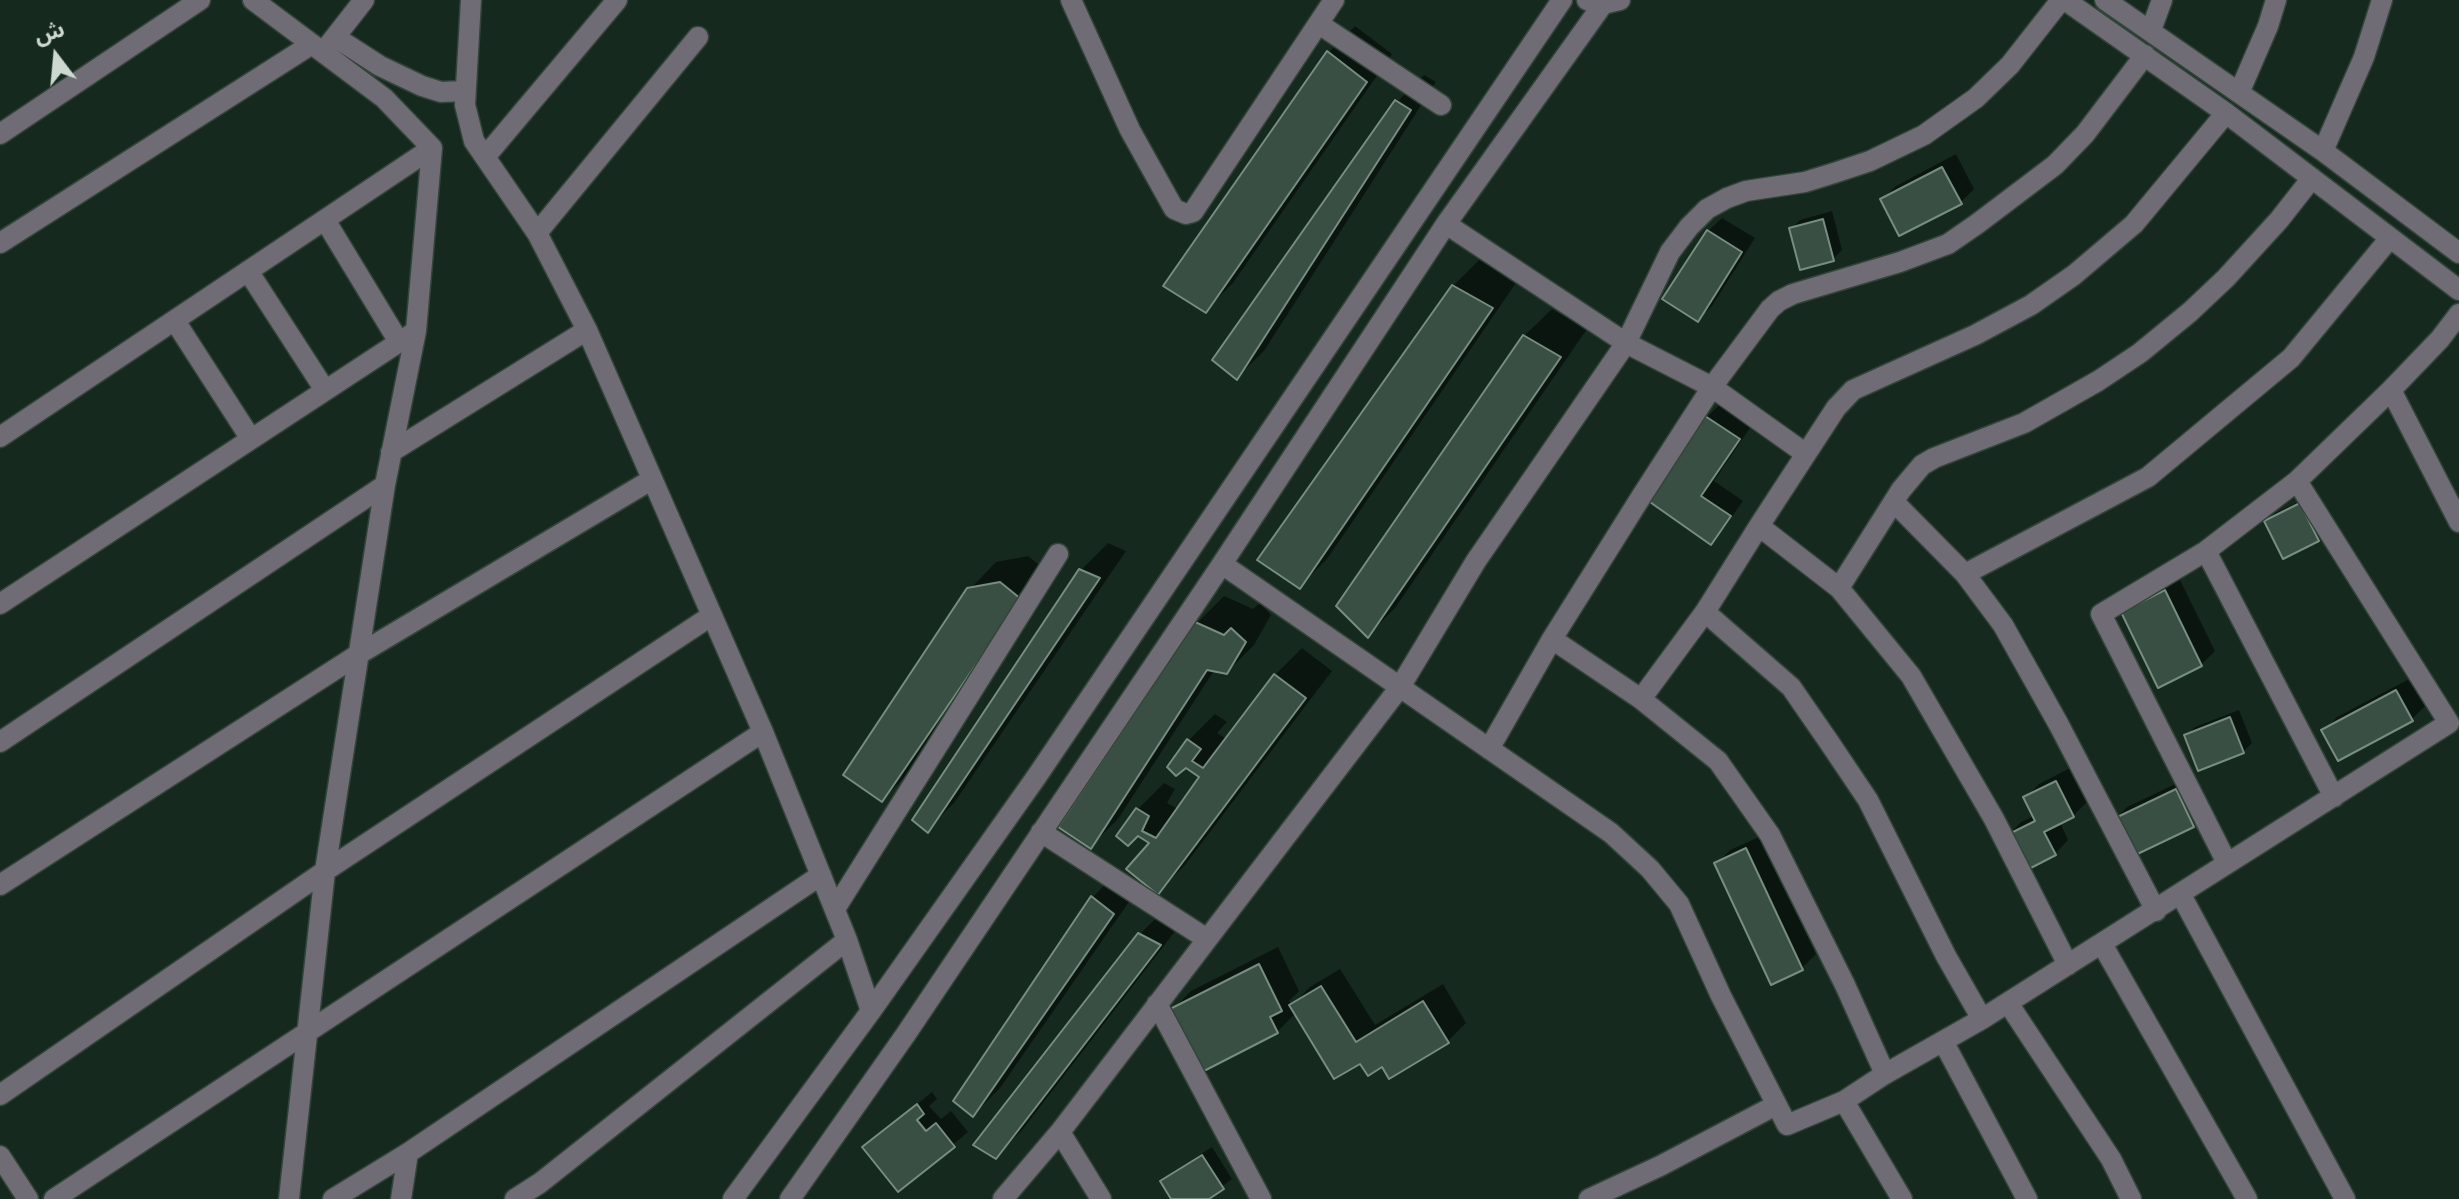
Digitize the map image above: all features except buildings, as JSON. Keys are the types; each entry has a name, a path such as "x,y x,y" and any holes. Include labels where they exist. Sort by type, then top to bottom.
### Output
{"street":[{"path":"0,134 200,0"},
{"path":"253,0 323,44 384,98 432,148"},
{"path":"0,243 323,44 364,0"},
{"path":"471,0 465,105 474,141 537,233 587,330 763,732 835,909 871,1011"},
{"path":"485,157 617,0"},
{"path":"1071,0 1130,130 1174,209 1186,214 1193,212 1334,0"},
{"path":"733,1199 1037,776 1562,0"},
{"path":"790,1199 906,1034 1446,224 1608,1 1635,0"},
{"path":"1003,1199 1060,1132 1400,687 1476,561 1626,343 1670,252 1707,209 1746,191 1805,182 1870,161 1924,135 1976,98 2010,65 2063,0 2226,113 2459,290"},
{"path":"2105,0 2323,151 2459,253"},
{"path":"2151,30 2162,0"},
{"path":"2239,93 2276,0"},
{"path":"2323,151 2364,57 2382,0"},
{"path":"1319,24 1441,105"},
{"path":"537,233 698,37"},
{"path":"323,44 422,86 441,92 465,91"},
{"path":"1489,749 1552,639 1712,387 1779,301 1948,244 2055,165 2085,134 2145,55"},
{"path":"1641,699 1705,612 1836,408 1853,390 1975,335 2031,305 2074,275 2134,224 2226,113"},
{"path":"0,437 432,148"},
{"path":"289,1199 325,871 391,452 432,148"},
{"path":"1839,588 1894,502 1922,465 2024,423 2140,353 2226,278 2312,178"},
{"path":"325,220 408,336"},
{"path":"1446,224 1626,343 1712,387 1806,454"},
{"path":"1965,574 2148,477 2291,358 2390,238"},
{"path":"248,271 325,390"},
{"path":"2227,863 2101,614 2206,551 2297,481 2391,390 2440,339 2459,314"},
{"path":"175,321 251,439"},
{"path":"391,452 587,330"},
{"path":"0,604 408,336"},
{"path":"2391,390 2459,522"},
{"path":"0,885 359,654 651,480"},
{"path":"1222,564 1611,833 1660,880 1679,904 1787,1125 1844,1101 1982,1019 2454,720 2297,481"},
{"path":"0,742 385,485"},
{"path":"1894,502 1965,574 2003,625 2156,911"},
{"path":"1759,526 1839,588 1911,676 1994,819 2068,965"},
{"path":"2206,551 2334,797"},
{"path":"835,909 1058,554"},
{"path":"1705,612 1791,687 1829,742 1868,800 1946,956 1982,1019"},
{"path":"0,1095 325,871 711,616"},
{"path":"1552,639 1641,699 1718,761 1770,835 1845,985 1885,1074"},
{"path":"54,1199 763,732"},
{"path":"1041,832 1207,939"},
{"path":"333,1199 408,1153 821,875"},
{"path":"2181,895 2345,1199"},
{"path":"515,1199 544,1191 847,940"},
{"path":"2102,944 2247,1199"},
{"path":"2008,1003 2111,1159 2131,1199"},
{"path":"1157,1004 1261,1199"},
{"path":"1943,1041 2027,1199"},
{"path":"1844,1101 1902,1199"},
{"path":"1589,1199 1660,1166 1776,1105"},
{"path":"1060,1132 1101,1199"},
{"path":"401,1199 408,1153"},
{"path":"0,1156 28,1199"}]}
